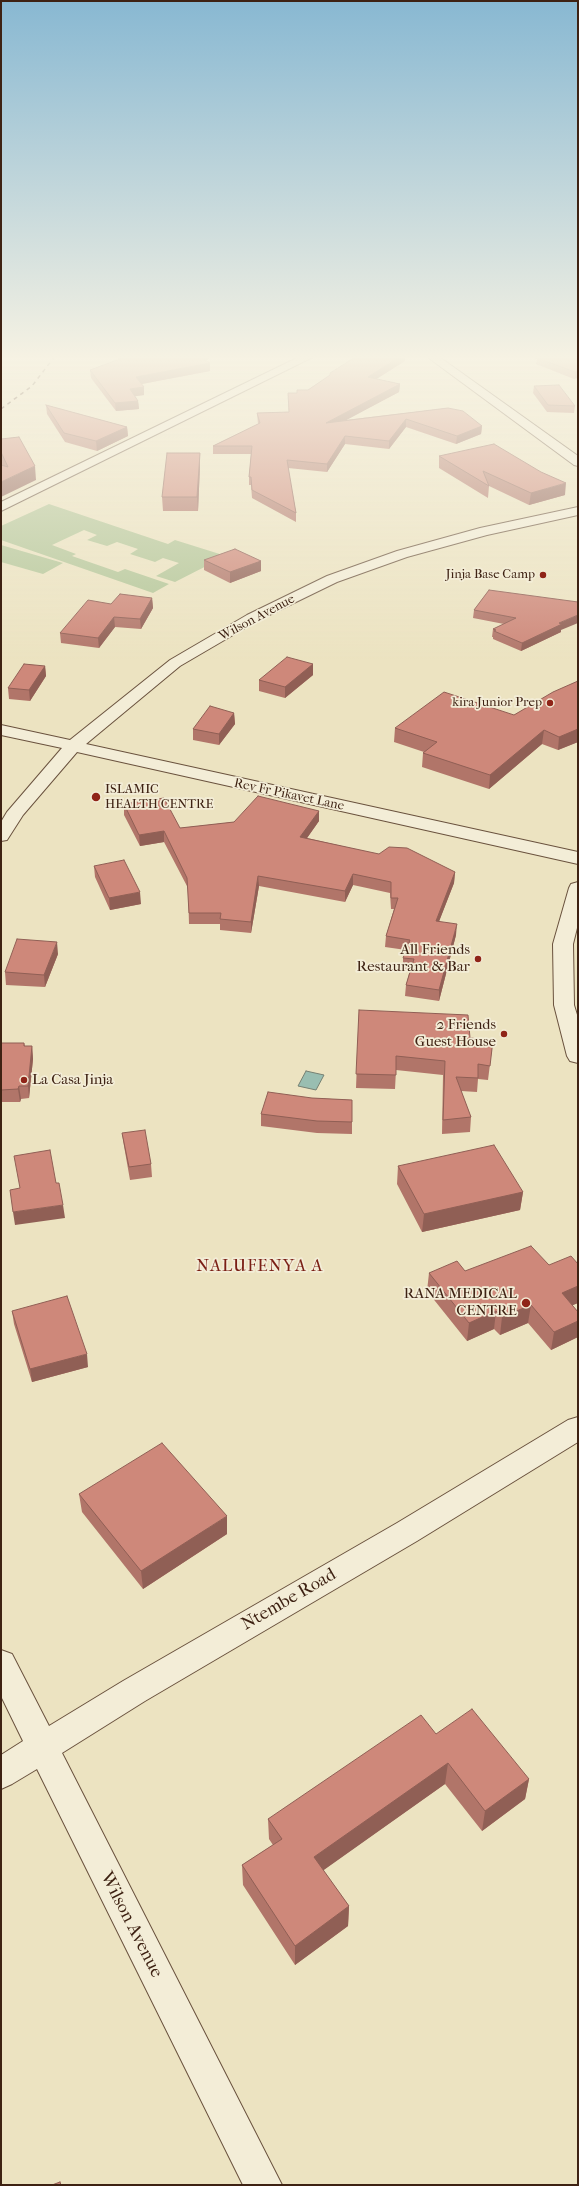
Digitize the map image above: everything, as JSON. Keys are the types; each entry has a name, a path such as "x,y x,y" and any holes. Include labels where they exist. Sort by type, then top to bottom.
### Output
{"street":[{"path":"1,507 101,458"},
{"name":"Wilson Avenue","path":"1,836 9,811 72,747 175,663 252,618 332,579 402,554 486,531 578,511"},
{"name":"Rev Fr Pikavet Lane","path":"1,730 72,747 578,858"},
{"path":"578,888 563,944 564,1005 578,1056"},
{"name":"Ntembe Road","path":"1,1773 578,1428"},
{"name":"Wilson Avenue","path":"1,1664 263,2185"}],"green space":[{"path":"49,504 168,544 175,540 226,556 175,582 156,576 179,563 163,558 155,562 130,554 138,549 117,542 107,546 87,540 97,535 84,530 52,545 76,554 72,556 118,572 125,569 169,584 153,593 1,540 1,526"},
{"path":"1,545 63,563 43,574 1,562"}],"water":[{"path":"306,1071 324,1075 316,1090 298,1086"}],"building":[{"path":"4,458 31,458 35,466 1,482 1,465 8,467"},
{"path":"166,458 200,458 197,497 162,497"},
{"path":"251,458 331,458 327,464 287,460 296,513 252,490 251,477 249,477"},
{"path":"442,458 518,458 541,472 566,483 531,493 483,471 489,486"},
{"path":"235,549 261,561 230,572 204,560"},
{"path":"489,590 578,602 578,615 559,623 562,624 522,643 494,631 496,630 493,629 516,618 474,610"},
{"path":"120,594 152,598 140,619 114,617 98,638 60,633 88,600 111,604"},
{"path":"287,657 313,664 285,687 259,680"},
{"path":"24,664 45,666 29,690 8,688"},
{"path":"578,681 578,729 559,737 544,730 490,775 423,753 437,742 395,728 444,692 514,715 553,692"},
{"path":"210,706 234,713 219,734 193,729"},
{"path":"258,796 319,811 300,837 379,854 389,847 407,848 455,872 436,921 457,924 439,990 406,985 414,959 403,958 410,940 386,936 398,898 391,898 391,882 353,874 345,891 258,876 251,922 220,919 221,913 189,913 187,878 164,831 139,835 124,804 164,798 180,828 234,822"},
{"path":"124,860 140,892 109,898 94,866"},
{"path":"17,939 57,942 44,975 5,972"},
{"path":"359,1010 468,1015 470,1038 493,1040 490,1066 478,1064 478,1078 456,1077 471,1117 443,1120 445,1061 396,1056 396,1075 356,1074"},
{"path":"1,1043 24,1043 24,1046 32,1046 28,1086 19,1086 18,1089 1,1090"},
{"path":"268,1092 312,1098 352,1100 352,1122 317,1121 261,1114"},
{"path":"145,1130 151,1164 129,1167 122,1133"},
{"path":"494,1145 523,1192 424,1214 398,1166"},
{"path":"50,1150 56,1183 59,1183 63,1205 13,1212 10,1190 20,1188 14,1156"},
{"path":"531,1246 549,1265 571,1256 578,1264 578,1286 562,1293 578,1312 578,1321 554,1332 531,1305 502,1317 496,1311 469,1323 429,1273 457,1261 465,1271"},
{"path":"67,1296 87,1354 30,1369 12,1311"},
{"path":"162,1443 227,1516 141,1571 79,1494"},
{"path":"472,1709 529,1779 485,1811 448,1763 314,1857 349,1906 295,1946 242,1865 282,1839 268,1819 421,1715 436,1734"},
{"path":"60,2182 61,2185 52,2185"}],"place":[{"name":"Jinja Base Camp","path":"543,575"},
{"name":"kira Junior Prep","path":"550,703"},
{"name":"ISLAMIC HEALTH CENTRE","path":"96,797"},
{"name":"All Friends Restaurant & Bar","path":"478,959"},
{"name":"2 Friends Guest House","path":"504,1034"},
{"name":"La Casa Jinja","path":"24,1080"},
{"name":"RANA MEDICAL CENTRE","path":"526,1303"}],"district":[{"name":"NALUFENYA A","path":"260,1267"}]}
